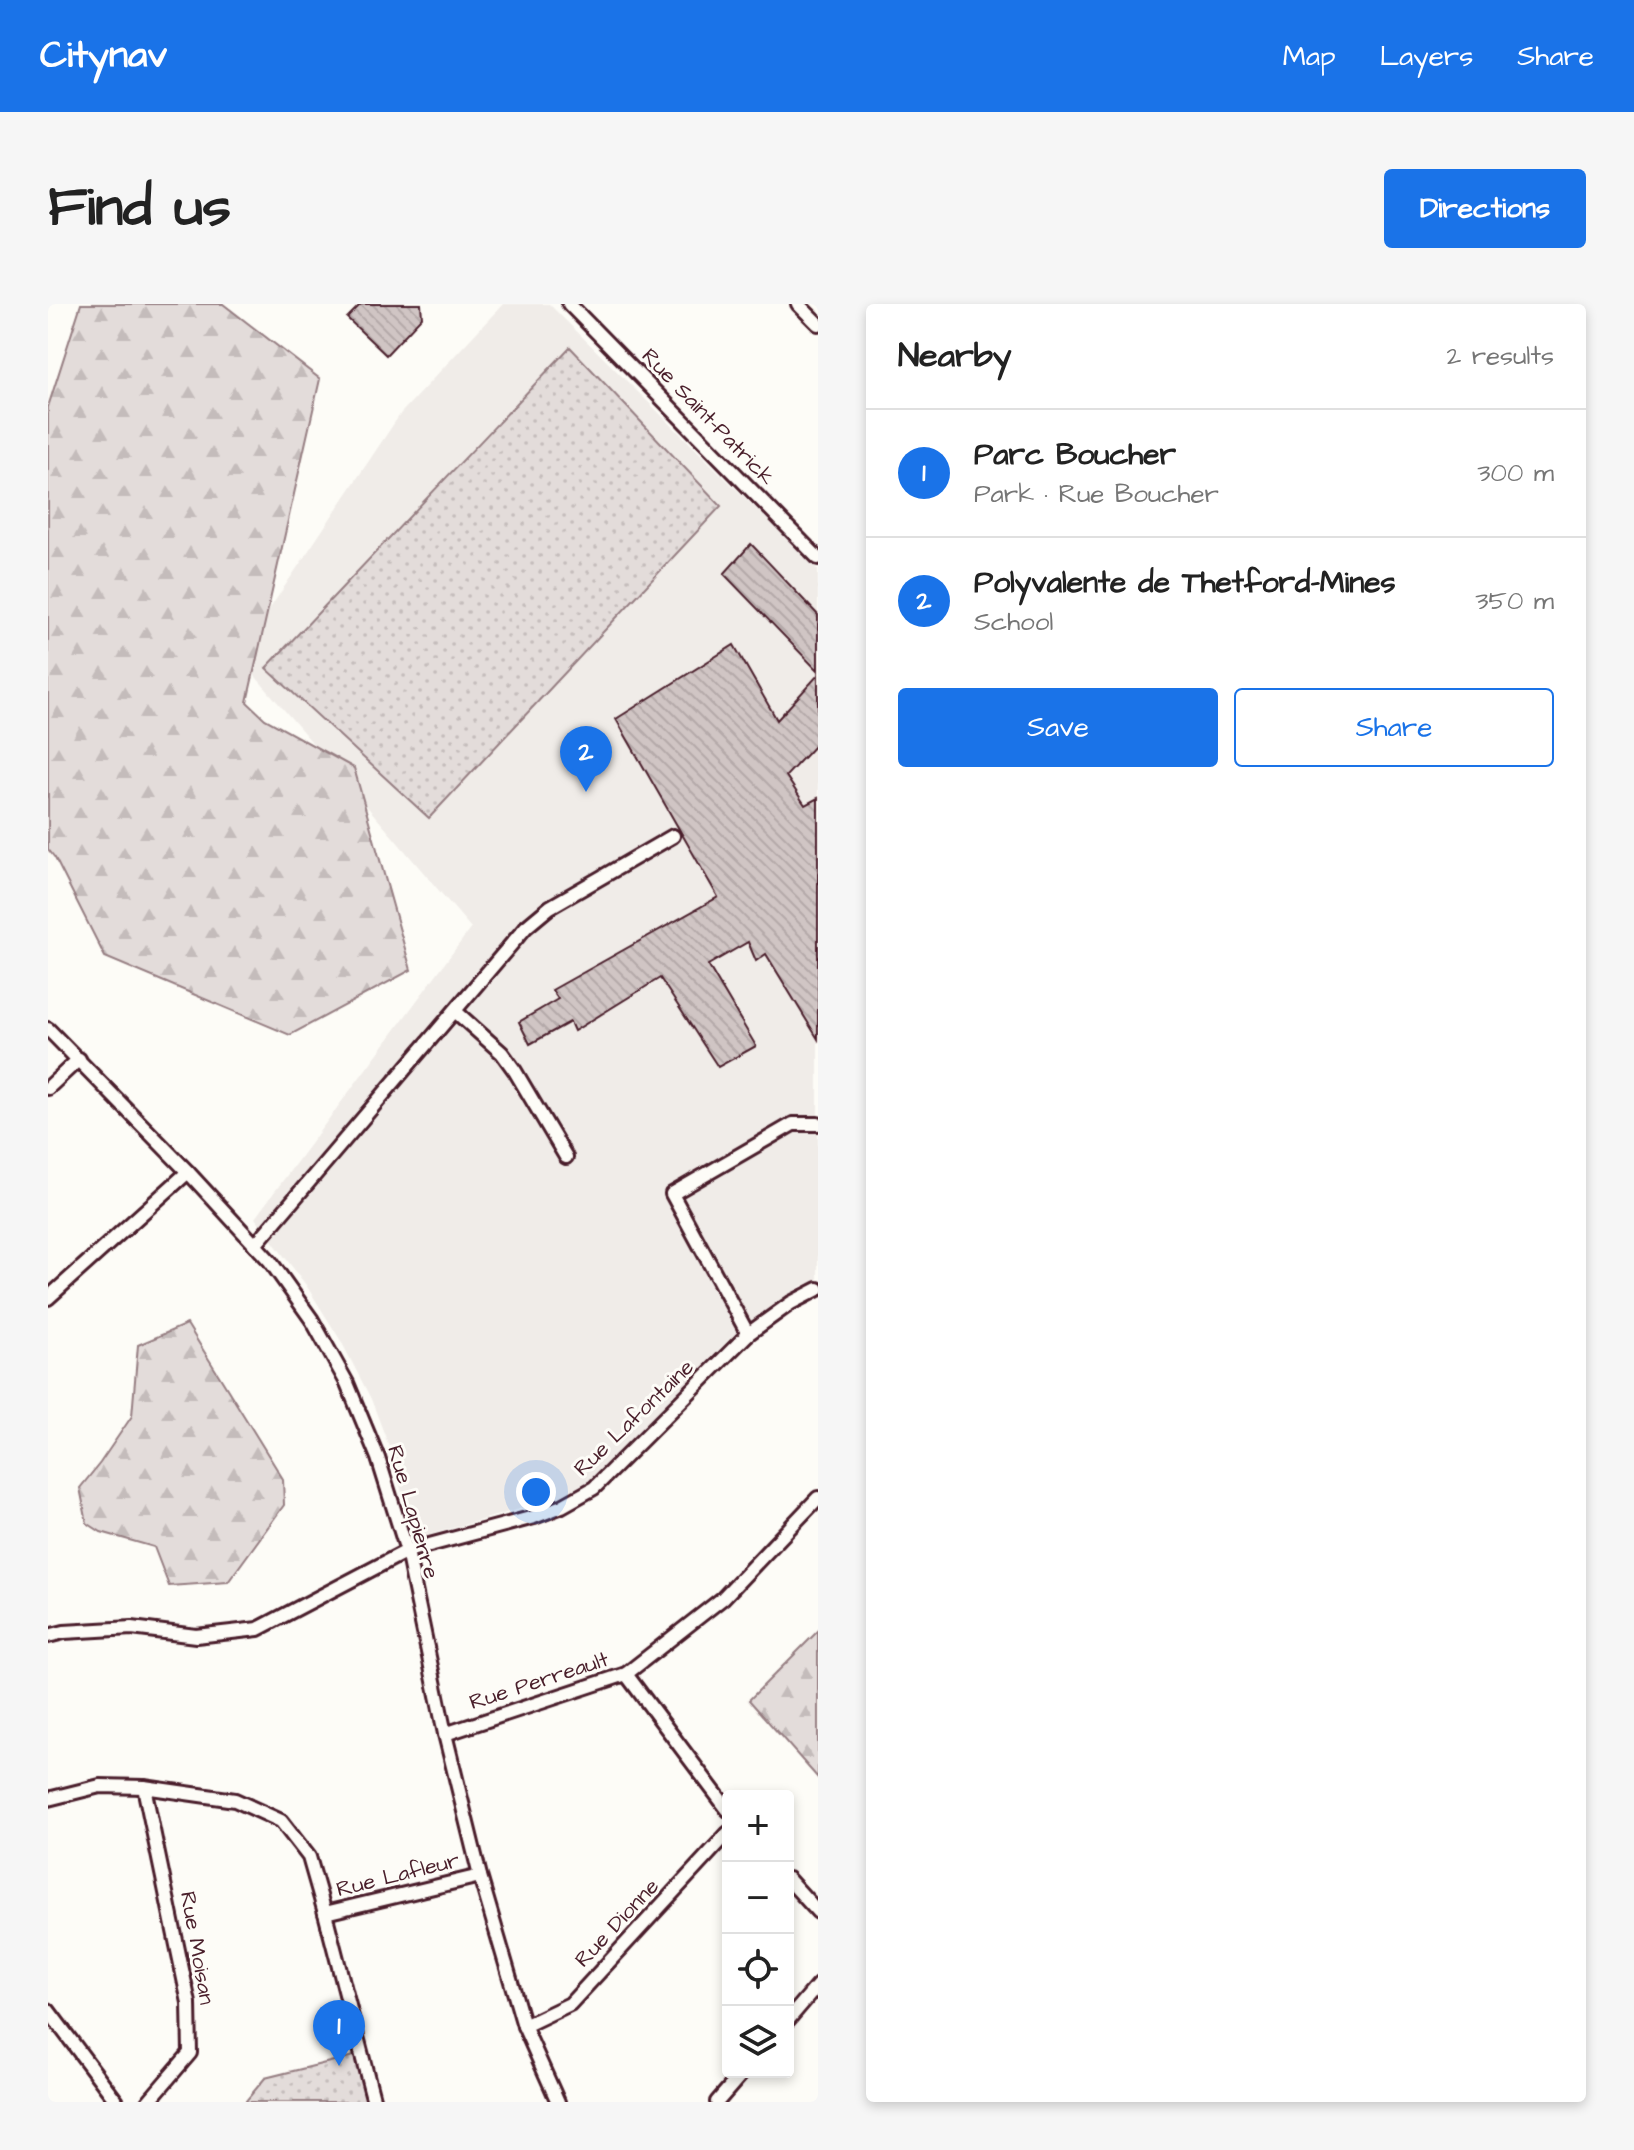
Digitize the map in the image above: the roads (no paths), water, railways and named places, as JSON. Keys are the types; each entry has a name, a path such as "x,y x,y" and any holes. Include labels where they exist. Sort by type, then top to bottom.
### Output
{"street":[{"name":"Rue Saint-Patrick","path":"569,304 818,558"},
{"path":"798,304 818,324"},
{"path":"255,1245 526,927 550,907 673,836"},
{"path":"455,1011 502,1053 566,1157"},
{"name":"Rue Lapierre","path":"48,1029 270,1261 312,1320 347,1383 378,1458 407,1551 445,1734 480,1876 524,2026 558,2102"},
{"path":"48,1088 79,1059"},
{"path":"748,1334 672,1194 793,1124 818,1124"},
{"path":"48,1298 188,1172"},
{"name":"Rue Lafontaine","path":"48,1636 64,1632 132,1628 196,1636 258,1629 407,1551 534,1517 562,1506 594,1488 748,1334 791,1303 818,1289"},
{"name":"Rue Perreault","path":"445,1734 626,1674 723,1598 818,1498"},
{"path":"626,1674 722,1802"},
{"path":"48,1799 100,1786 144,1787 235,1800 281,1821 309,1857 374,2102"},
{"name":"Rue Moisan","path":"144,1787 189,2003 190,2053 148,2102"},
{"name":"Rue Dionne","path":"524,2026 570,2004 722,1839"},
{"name":"Rue Lafleur","path":"325,1913 480,1876"},
{"path":"794,1886 818,1912"},
{"path":"794,2013 818,1985"},
{"path":"48,2010 117,2102"},
{"path":"717,2102 738,2078"}],"place":[{"name":"Polyvalente de Thetford-Mines","path":"586,792"},
{"name":"Parc Boucher","path":"339,2066"}]}
